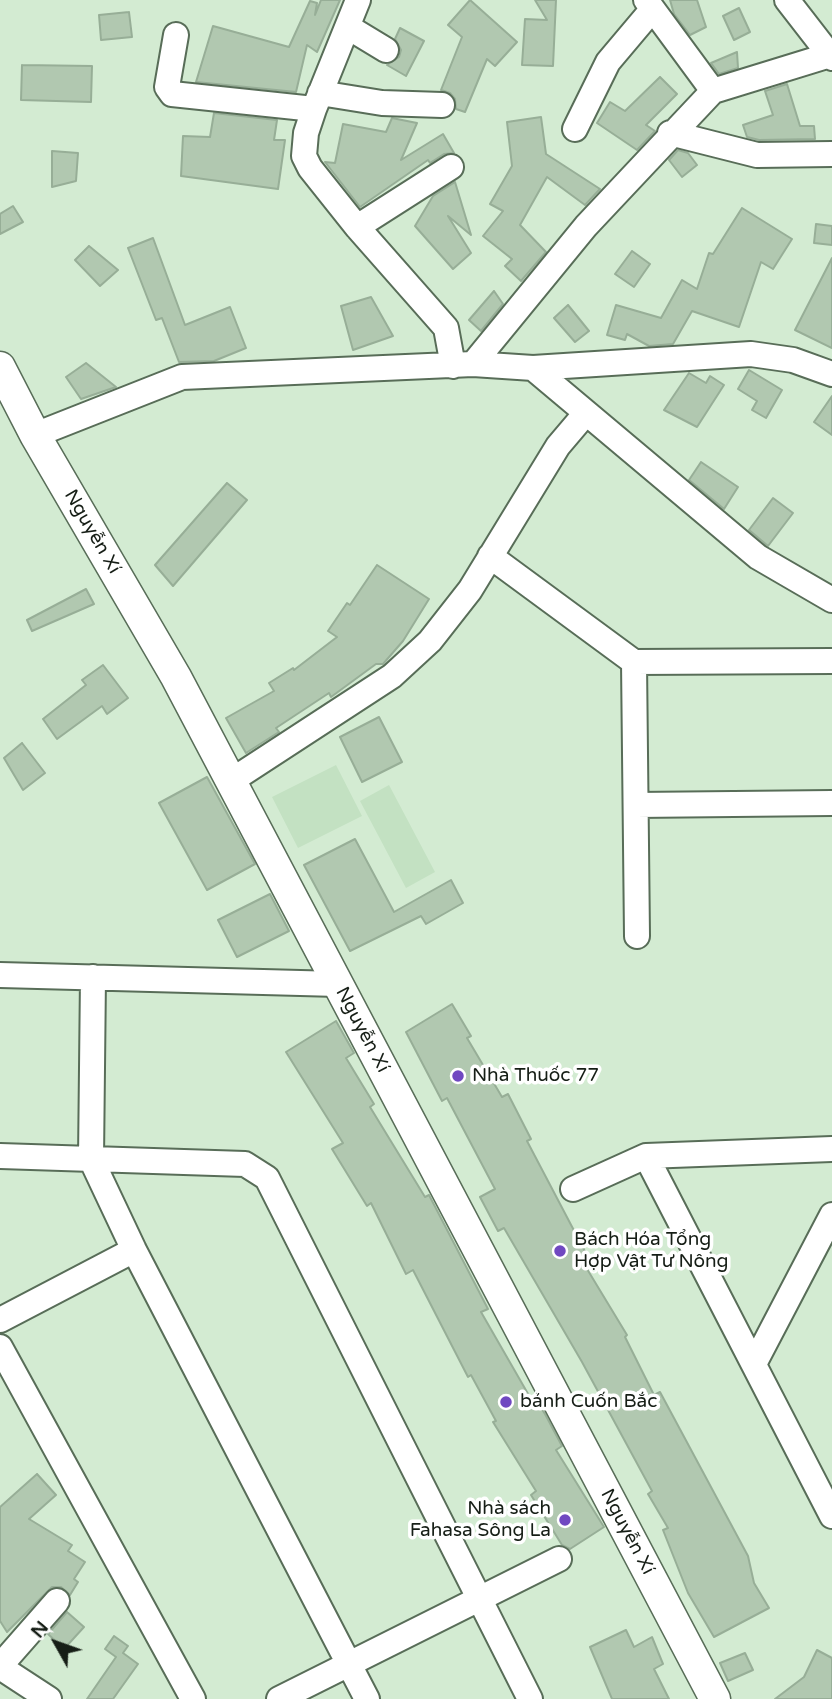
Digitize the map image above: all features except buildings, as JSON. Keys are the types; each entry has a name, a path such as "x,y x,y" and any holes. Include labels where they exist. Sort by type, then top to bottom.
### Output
{"street":[{"path":"359,0 317,101 306,133 304,156 310,168 356,228 446,328 463,365"},
{"path":"463,365 670,133 712,91 831,57 787,0"},
{"path":"575,129 608,62 648,5 712,91"},
{"path":"348,27 386,50"},
{"path":"176,36 167,88 172,94 442,106"},
{"path":"670,133 757,155 832,154"},
{"path":"356,228 451,167"},
{"path":"35,435 182,377 463,365 533,368 751,354 793,360 832,374"},
{"name":"Nguyễn Xí","path":"0,367 35,435 176,677 715,1699"},
{"path":"533,368 758,557 832,600"},
{"path":"231,781 392,676 430,641 470,590 558,446 586,413"},
{"path":"490,556 634,662 832,661"},
{"path":"634,662 637,936"},
{"path":"636,805 832,803"},
{"path":"0,975 338,984"},
{"path":"93,977 91,1159 134,1250 367,1699"},
{"path":"573,1189 646,1156 832,1149"},
{"path":"0,1156 245,1164 267,1178 530,1699"},
{"path":"646,1156 832,1516"},
{"path":"754,1364 832,1215"},
{"path":"0,1320 134,1250"},
{"path":"0,1347 193,1699"},
{"path":"279,1699 559,1559"},
{"path":"49,1699 0,1666 57,1601"}],"shaded area":[{"path":"336,765 362,816 298,848 272,797"},
{"path":"389,785 435,872 406,888 360,801"}],"place":[{"name":"Nhà Thuốc 77","path":"458,1076"},
{"name":"Bách Hóa Tổng Hợp Vật Tư Nông","path":"560,1251"},
{"name":"bánh Cuốn Bắc","path":"506,1402"},
{"name":"Nhà sách Fahasa Sông La","path":"565,1520"}]}
